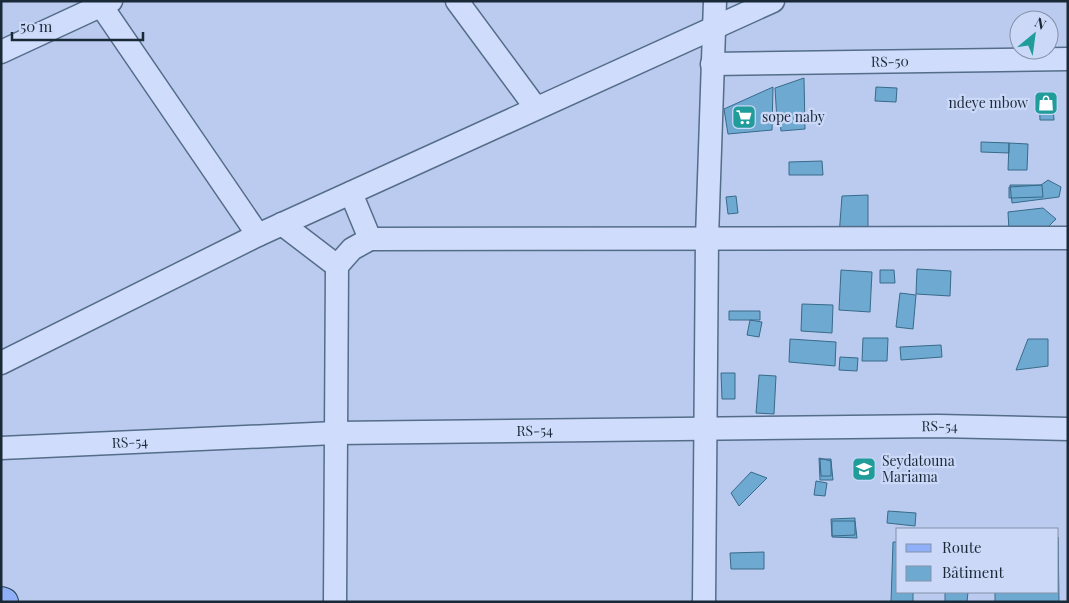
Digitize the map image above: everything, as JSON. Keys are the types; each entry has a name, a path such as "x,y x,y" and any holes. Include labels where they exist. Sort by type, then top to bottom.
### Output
{"street":[{"path":"456,1 536,108"},
{"path":"704,602 707,238 715,1"},
{"path":"1,363 258,235 773,1"},
{"path":"1,52 104,3 258,235"},
{"name":"RS-50","path":"712,64 1068,59"},
{"path":"351,193 370,239"},
{"path":"282,224 336,266"},
{"path":"335,602 336,266 352,249 370,239 1068,238"},
{"name":"RS-54","path":"1,448 335,433 938,426 1068,430"}],"building":[{"path":"804,78 805,129 781,131 780,121 777,121 775,88"},
{"path":"773,87 772,130 728,134 724,109"},
{"path":"876,87 897,88 896,102 875,101"},
{"path":"1052,94 1054,120 1040,120 1039,95"},
{"path":"981,142 1009,143 1009,153 981,152"},
{"path":"1009,143 1028,144 1027,170 1008,170"},
{"path":"822,161 823,175 789,175 789,162"},
{"path":"1048,180 1061,187 1059,197 1012,203 1010,185 1041,185"},
{"path":"1042,185 1043,197 1009,198 1009,187"},
{"path":"868,195 868,238 839,236 842,196"},
{"path":"736,196 738,213 728,214 726,197"},
{"path":"1043,208 1056,219 1042,233 1009,231 1008,212"},
{"path":"917,269 951,271 950,296 916,294"},
{"path":"841,270 872,272 870,312 839,310"},
{"path":"880,270 894,270 895,283 880,283"},
{"path":"900,293 916,295 913,329 896,327"},
{"path":"802,304 833,305 832,333 801,331"},
{"path":"729,311 760,311 760,320 729,320"},
{"path":"750,320 762,322 759,337 747,335"},
{"path":"863,338 888,338 887,361 862,361"},
{"path":"790,339 836,342 835,366 789,362"},
{"path":"1028,339 1048,339 1048,366 1016,370"},
{"path":"941,345 942,357 901,360 900,347"},
{"path":"840,357 858,358 857,371 839,370"},
{"path":"721,373 735,373 735,399 722,399"},
{"path":"759,375 776,376 774,414 756,413"},
{"path":"819,458 831,461 833,480 820,480"},
{"path":"820,459 831,459 831,476 821,476"},
{"path":"751,472 767,478 739,506 731,493"},
{"path":"816,481 827,483 825,496 814,495"},
{"path":"888,511 916,513 915,526 887,523"},
{"path":"855,518 855,535 832,536 831,519"},
{"path":"832,521 855,521 857,538 832,537"},
{"path":"893,542 896,542 896,593 913,593 913,602 891,602"},
{"path":"764,552 764,569 731,569 730,553"},
{"path":"945,593 968,593 967,602 945,602"},
{"path":"995,593 1059,593 1059,602 995,602"}],"place":[{"name":"ndeye mbow","path":"1046,103"},
{"name":"sope naby","path":"744,117"},
{"name":"Seydatouna Mariama","path":"864,469"}]}
